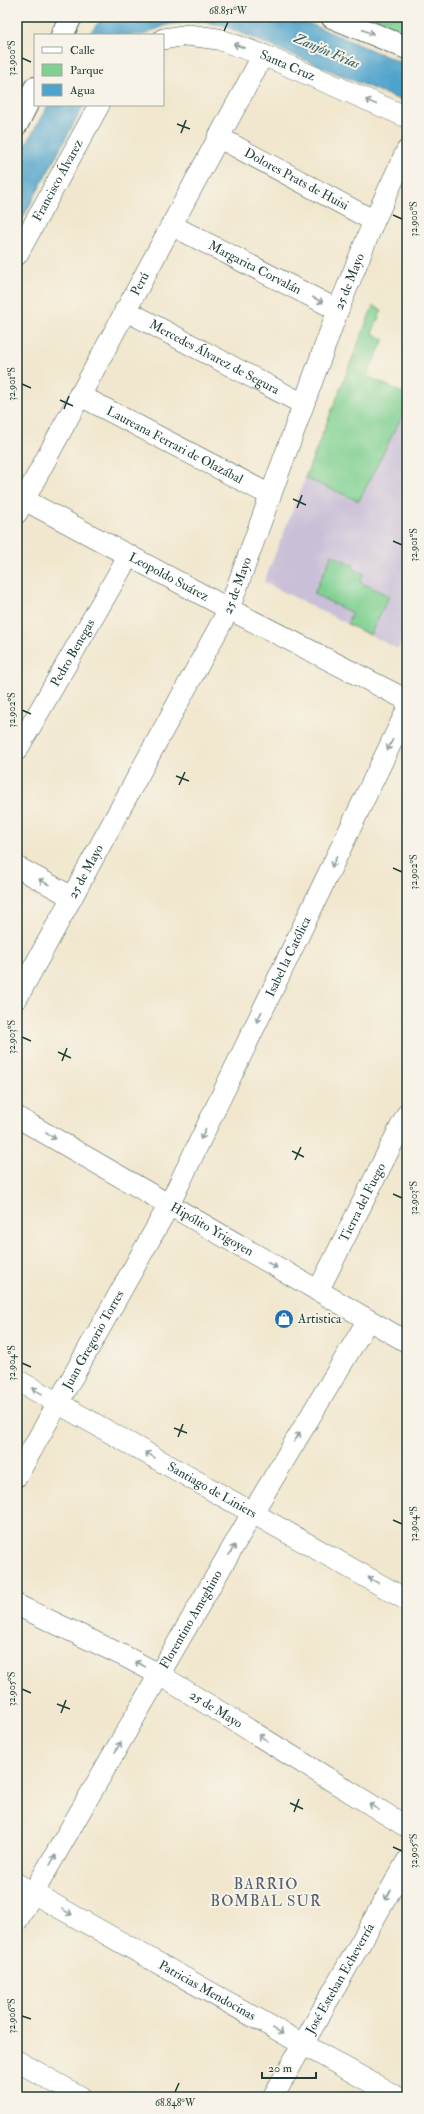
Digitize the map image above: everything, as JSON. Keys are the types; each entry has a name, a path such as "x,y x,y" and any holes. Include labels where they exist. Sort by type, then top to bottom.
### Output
{"main road":[{"path":"62,34 71,17"},
{"path":"332,17 407,48"},
{"path":"17,124 34,90"}],"street":[{"name":"Santa Cruz","path":"164,39 188,35 218,39 264,55 407,117"},
{"name":"Perú","path":"19,503 264,55"},
{"name":"Francisco Álvarez","path":"17,255 98,106"},
{"name":"Dolores Prats de Huisi","path":"218,137 374,221"},
{"name":"25 de Mayo","path":"17,998 229,609 338,310 374,221 407,150"},
{"name":"Margarita Corvalán","path":"171,225 338,310"},
{"name":"Mercedes Álvarez de Segura","path":"125,310 303,404"},
{"name":"Laureana Ferrari de Olazábal","path":"79,395 270,495"},
{"name":"Leopoldo Suárez","path":"19,503 129,555 229,609 407,700"},
{"name":"Pedro Benegas","path":"17,750 129,555"},
{"name":"Isabel la Católica","path":"170,1205 407,710"},
{"path":"17,867 72,897"},
{"name":"Tierra del Fuego","path":"318,1291 407,1114"},
{"name":"Hipólito Yrigoyen","path":"17,1117 407,1342"},
{"name":"Juan Gregorio Torres","path":"17,1476 170,1205"},
{"name":"Florentino Ameghino","path":"17,1921 25,1889 160,1675 253,1512 368,1320"},
{"name":"Santiago de Liniers","path":"17,1380 407,1600"},
{"name":"25 de Mayo","path":"17,1605 126,1657 160,1675 407,1827"},
{"name":"José Esteban Echeverría","path":"273,2097 407,1861"},
{"name":"Patricias Mendocinas","path":"25,1889 397,2097"},
{"path":"17,2061 81,2097"}],"shaded area":[{"path":"349,368 407,395 407,629 398,649 264,582"}],"green space":[{"path":"344,17 407,17 407,44"},
{"path":"373,306 382,310 372,333 384,339 367,376 407,395 407,406 359,501 305,478"},
{"path":"332,555 354,565 353,569 364,574 360,582 389,596 370,635 347,624 352,613 314,594"}],"water":[{"name":"Zanjón Frías","path":"103,17 294,17 407,65 407,103 222,25 194,21 167,25 145,34 89,34"},
{"path":"47,106 83,106 17,229 17,160"}],"place":[{"name":"Artistica","path":"284,1319"}],"district":[{"name":"BARRIO BOMBAL SUR","path":"266,1892"}]}
